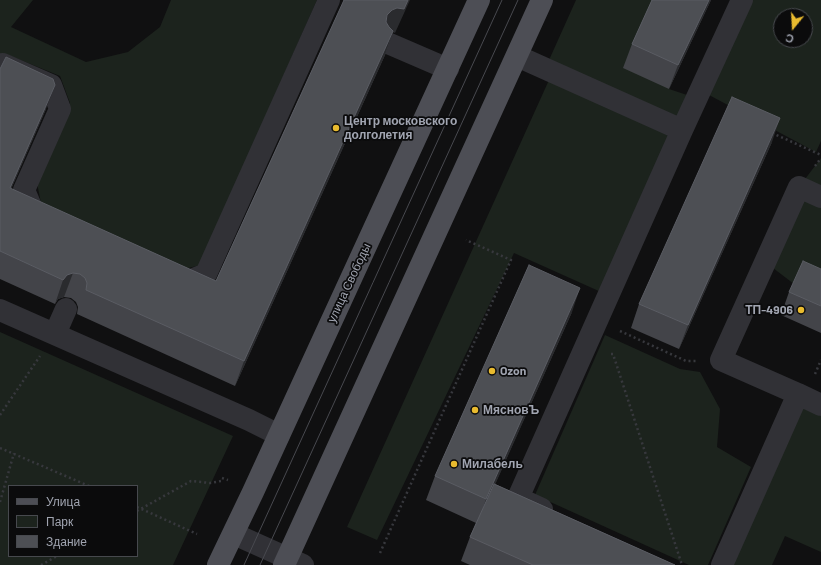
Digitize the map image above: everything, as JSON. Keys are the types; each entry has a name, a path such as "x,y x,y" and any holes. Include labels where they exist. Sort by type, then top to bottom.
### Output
{"main road":[{"name":"улица Свободы","path":"218,565 234,534 479,0"},
{"path":"291,563 542,0"}],"street":[{"path":"560,517 518,498 682,130 742,0"},
{"path":"161,269 189,281 206,274 330,12"},
{"path":"390,44 448,69"},
{"path":"517,56 682,130"},
{"path":"0,66 3,64 51,86 56,98 60,109 24,190 33,211 62,224"},
{"path":"821,197 799,187 721,360 821,405"},
{"path":"55,334 66,309"},
{"path":"0,310 249,420 279,435"},
{"path":"722,565 798,394"},
{"path":"234,534 291,563"}],"path":[{"path":"766,130 821,155"},
{"path":"380,553 511,260 466,240"},
{"path":"597,321 686,361 721,360"},
{"path":"587,343 613,354 682,565"},
{"path":"0,415 41,355"},
{"path":"0,448 87,485"},
{"path":"0,502 14,453"},
{"path":"138,510 191,481 210,483 222,479 228,480"},
{"path":"138,508 197,534"},
{"path":"41,565 55,557"}],"green space":[{"path":"0,0 33,0 11,27 86,62 128,52 160,27 171,0 317,0 200,265 185,269 41,203 37,183 70,103 60,76 6,54 0,56"},
{"path":"576,0 655,0 669,89 696,98 682,130 545,69"},
{"path":"752,0 821,0 821,141 816,152 709,95"},
{"path":"549,80 670,133 601,292 514,253 377,540 347,527"},
{"path":"821,158 821,296 794,284 773,268 799,187"},
{"path":"0,332 233,436 173,565 0,565"},
{"path":"605,335 680,369 700,372 720,409 717,447 751,467 708,565 689,565 535,495"},
{"path":"803,408 821,416 821,552 785,536 772,565 733,565"}],"building":[{"path":"344,0 408,0 404,9 397,8 392,10 387,15 386,22 393,31 244,361 86,290 87,283 85,278 80,274 73,273 67,275 63,280 0,251 0,69 6,57 53,79 55,85 10,188 216,281"},
{"path":"652,0 709,0 678,65 632,44"},
{"path":"732,97 780,118 688,325 639,304"},
{"path":"803,261 821,269 821,306 789,292"},
{"path":"529,265 580,288 486,499 435,476"},
{"path":"494,484 675,565 533,565 470,537"}],"tram line":[{"path":"244,565 502,0"},
{"path":"260,565 518,0"}],"place":[{"name":"Центр московского долголетия","path":"336,128"},
{"name":"ТП-4906","path":"801,310"},
{"name":"Ozon","path":"492,371"},
{"name":"МясновЪ","path":"475,410"},
{"name":"Милабель","path":"454,464"}]}
